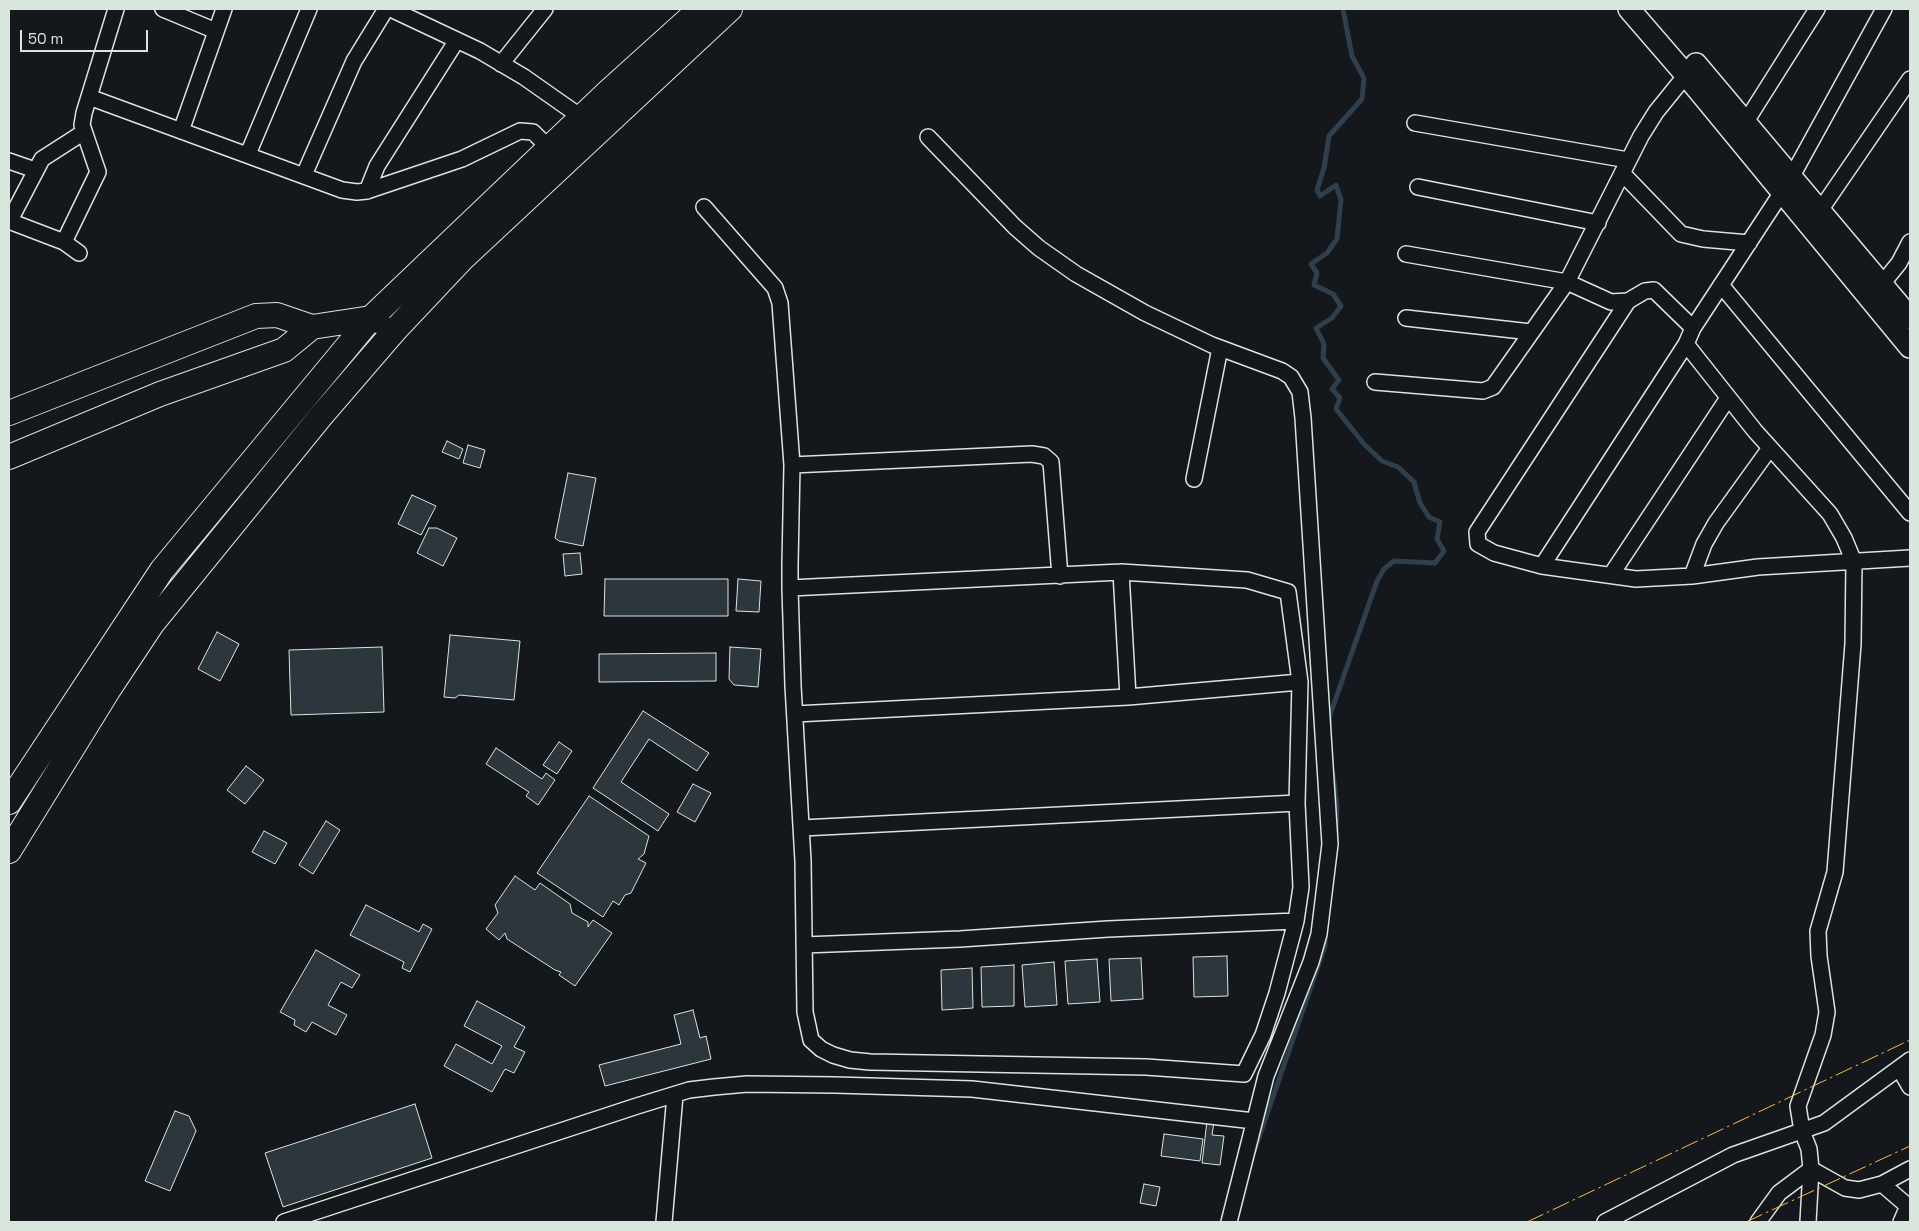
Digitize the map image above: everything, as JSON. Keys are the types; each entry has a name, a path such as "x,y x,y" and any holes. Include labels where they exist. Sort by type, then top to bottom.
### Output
{"main road":[{"path":"9,851 108,689 152,624 321,416 396,329 700,9"},
{"path":"9,802 162,570 371,318 581,118 614,101 730,9"},
{"path":"1629,9 1786,185 1819,212 1910,318"},
{"path":"1647,9 1745,123 1786,185 1910,347"},
{"path":"9,413 256,316 277,315 312,327 371,318 396,329"},
{"path":"9,458 160,394 284,350 312,327"}],"street":[{"path":"64,242 98,172 84,132 84,113 116,9"},
{"path":"163,9 216,31"},
{"path":"181,131 224,9"},
{"path":"248,154 309,9"},
{"path":"304,175 354,61 386,9"},
{"path":"391,9 410,13 524,77 581,118"},
{"path":"500,64 545,9"},
{"path":"1745,123 1817,9"},
{"path":"1542,566 1686,344 1693,328 1786,185 1884,9"},
{"path":"367,191 378,166 457,40"},
{"path":"1375,382 1488,391 1493,387 1567,282 1625,166 1656,112 1686,75"},
{"path":"1819,212 1910,79"},
{"path":"89,97 342,190 367,191 462,159 520,131 532,132 549,148"},
{"path":"1415,123 1625,166 1681,234 1703,239 1749,243"},
{"path":"79,253 64,242 9,221 42,159 84,132"},
{"path":"928,137 1015,227 1039,248 1076,274 1144,313 1220,348 1282,371 1291,378 1300,392 1330,844 1319,934 1311,962 1266,1076 1229,1222"},
{"path":"9,161 35,170"},
{"path":"1418,187 1598,222"},
{"path":"704,207 775,288 780,303 792,465 790,588 802,828 805,1012 811,1040 821,1049 850,1060 1146,1067 1244,1074 1263,1035 1277,993 1296,921 1301,887 1297,803 1300,682 1288,592 1247,580 1121,572 790,588"},
{"path":"1882,284 1899,264 1910,242"},
{"path":"1406,254 1567,282 1611,302 1628,301"},
{"path":"1721,285 1910,513"},
{"path":"1693,328 1654,290 1645,291 1628,301 1477,532 1478,544 1494,554 1542,566 1636,579 1692,576 1758,567 1910,558"},
{"path":"1406,318 1531,332"},
{"path":"1686,344 1770,448 1830,514 1844,538 1854,562 1853,644 1835,872 1818,931 1819,956 1827,1012 1823,1035 1798,1100 1802,1131 1809,1148 1811,1170 1808,1222"},
{"path":"1194,479 1220,348"},
{"path":"1611,575 1728,398"},
{"path":"1692,576 1704,544 1716,523 1770,448"},
{"path":"792,465 1032,454 1044,456 1051,462 1060,576"},
{"path":"1121,572 1128,696"},
{"path":"795,714 1128,696 1300,682"},
{"path":"802,828 1297,803"},
{"path":"804,944 960,939 1108,929 1296,921"},
{"path":"1605,1222 1733,1155 1824,1124 1905,1064 1910,1086"},
{"path":"284,1222 675,1094 690,1090 747,1084 972,1089 1254,1121"},
{"path":"664,1222 675,1094"},
{"path":"1811,1170 1845,1188 1859,1190 1882,1184 1910,1169"},
{"path":"1758,1222 1779,1193 1811,1170"},
{"path":"1882,1184 1909,1207 1901,1222"}],"building":[{"path":"447,441 463,449 459,459 442,452"},
{"path":"468,445 485,450 480,468 463,463"},
{"path":"568,473 596,478 583,546 559,541 555,538"},
{"path":"412,495 436,506 421,535 398,524"},
{"path":"429,528 437,528 457,538 443,566 417,553"},
{"path":"580,553 582,574 565,576 563,554"},
{"path":"605,579 728,579 728,616 604,616"},
{"path":"738,579 761,581 759,612 736,611"},
{"path":"217,632 239,644 220,681 198,669"},
{"path":"450,635 520,641 514,700 459,695 455,698 444,697"},
{"path":"382,647 384,712 291,715 289,650"},
{"path":"730,647 761,649 758,687 734,685 729,679"},
{"path":"716,653 716,681 599,682 599,654"},
{"path":"643,711 709,753 697,771 649,739 621,782 669,814 658,831 593,788"},
{"path":"559,742 572,751 557,774 543,765"},
{"path":"496,748 542,779 546,773 555,780 538,805 526,796 529,792 486,764"},
{"path":"246,766 264,780 245,804 227,790"},
{"path":"693,784 711,793 695,822 677,812"},
{"path":"589,796 649,836 644,854 638,859 646,863 631,893 625,895 619,905 613,901 603,917 537,873"},
{"path":"326,821 340,830 313,874 299,865"},
{"path":"264,831 287,843 275,864 252,852"},
{"path":"515,876 535,890 540,883 570,904 572,913 588,922 588,927 593,920 612,933 575,986 559,975 561,972 507,939 505,933 499,940 486,929 498,913 495,905"},
{"path":"366,905 419,932 423,924 432,929 410,972 402,968 404,962 350,935"},
{"path":"316,950 360,975 352,988 341,982 328,1005 347,1015 336,1035 312,1022 306,1032 294,1025 295,1020 280,1012"},
{"path":"1227,956 1228,996 1194,997 1193,957"},
{"path":"1141,958 1143,999 1111,1001 1109,959"},
{"path":"1097,959 1100,1002 1068,1004 1065,961"},
{"path":"1054,962 1057,1005 1025,1007 1022,965"},
{"path":"1014,965 1014,1006 982,1007 981,967"},
{"path":"972,968 973,1008 942,1010 941,970"},
{"path":"477,1001 525,1027 514,1047 525,1052 514,1073 505,1069 492,1092 444,1066 456,1044 492,1064 502,1046 464,1026"},
{"path":"693,1010 700,1038 706,1036 711,1059 605,1086 599,1065 681,1044 674,1015"},
{"path":"415,1104 432,1158 283,1207 265,1153"},
{"path":"175,1111 189,1116 196,1131 170,1191 145,1181"},
{"path":"1207,1121 1214,1122 1212,1135 1224,1136 1220,1165 1202,1163"},
{"path":"1164,1134 1203,1139 1200,1161 1161,1156"},
{"path":"1144,1184 1160,1187 1156,1206 1140,1203"}],"waterway":[{"path":"1329,726 1330,715 1377,581 1384,569 1394,561 1435,563 1444,551 1437,539 1440,522 1429,517 1420,503 1414,482 1398,467 1382,461 1364,444 1336,409 1340,398 1332,389 1339,380 1323,358 1324,344 1316,328 1332,318 1341,306 1333,294 1314,285 1317,273 1311,264 1327,253 1337,239 1341,200 1336,185 1320,196 1317,190 1324,168 1329,136 1362,99 1364,78 1352,56 1343,9"},
{"path":"1333,774 1337,806 1336,835"},
{"path":"1254,1152 1325,946 1325,935"}],"power":[{"path":"1527,1222 1910,1040"},
{"path":"1746,1222 1910,1146"}]}
